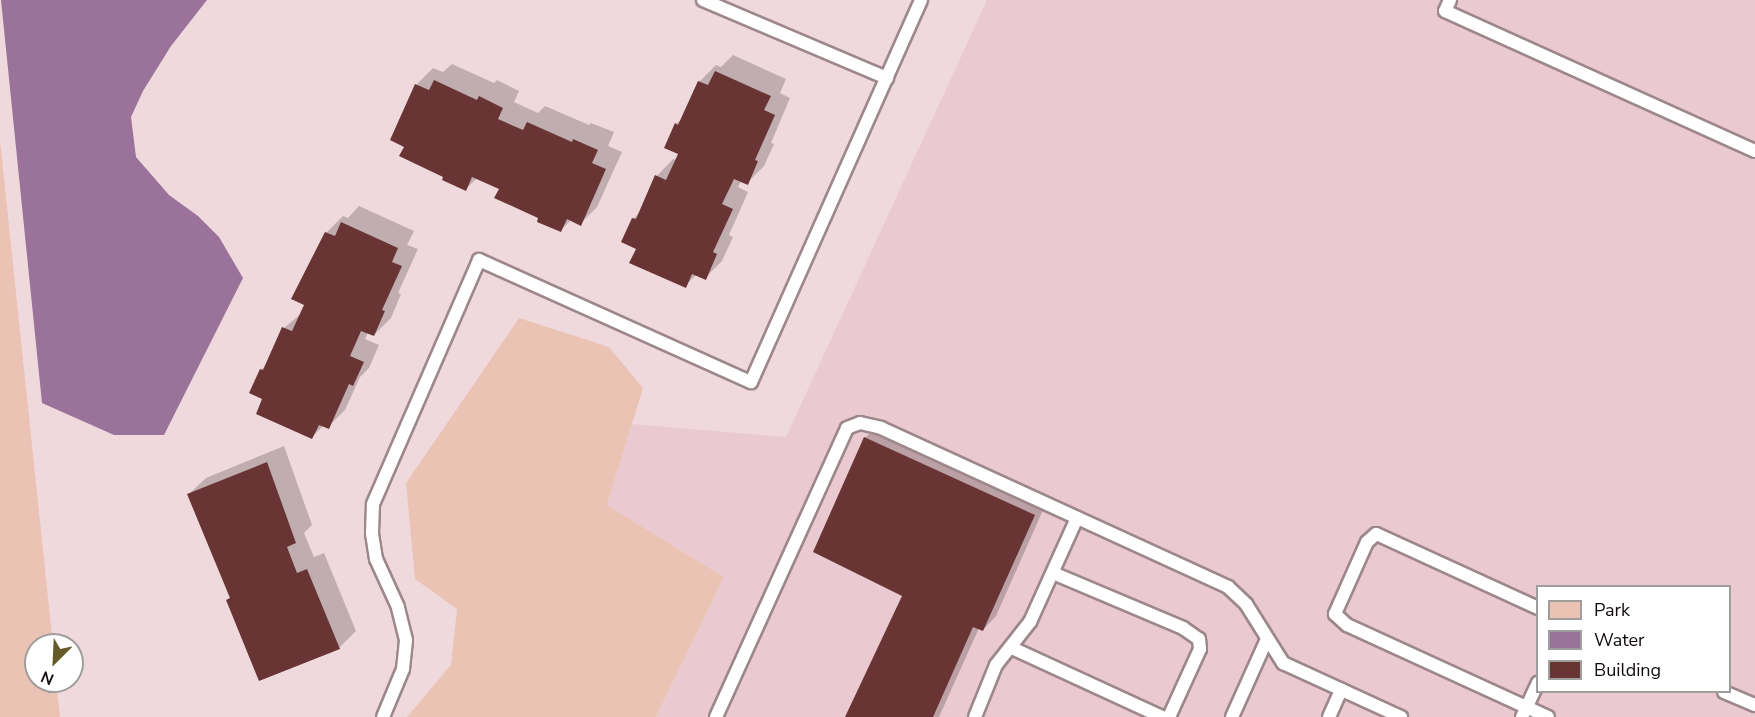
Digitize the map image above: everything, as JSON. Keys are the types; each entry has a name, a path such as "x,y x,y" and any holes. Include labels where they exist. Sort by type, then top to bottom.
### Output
{"lane":[{"path":"703,0 886,78"},
{"path":"383,717 403,669 406,640 398,607 376,559 372,533 373,504 479,260 751,382 921,0"},
{"path":"1450,0 1445,11 1755,152"},
{"path":"716,717 847,428 860,423 881,428 1228,587 1246,604 1283,663 1401,717"},
{"path":"975,717 996,665 1012,648 1030,622 1077,518"},
{"path":"1536,607 1376,534 1367,542 1335,614 1347,625 1525,712 1548,717"},
{"path":"1053,573 1183,628 1198,639 1200,649 1169,717"},
{"path":"1232,717 1267,639"},
{"path":"1012,648 1162,717"},
{"path":"1525,712 1536,687"},
{"path":"1329,717 1341,690"},
{"path":"1726,693 1755,705"}],"shaded area":[{"path":"987,0 1755,0 1755,717 656,717 724,577 607,505 632,424 786,437"}],"green space":[{"path":"0,140 52,633 24,633 24,693 57,693 60,717 0,717"},
{"path":"519,318 609,347 643,388 607,505 724,577 656,717 407,717 451,665 457,609 415,579 406,483"}],"water":[{"path":"1,0 207,0 171,46 143,91 131,117 136,157 169,195 198,216 219,237 243,278 164,435 114,435 42,403"}],"building":[{"path":"715,71 771,96 764,110 775,115 755,160 758,161 748,185 734,179 722,204 733,209 713,252 717,254 706,280 692,274 686,288 629,263 636,249 621,242 632,218 636,219 655,175 666,180 678,154 664,148 675,123 678,125 698,81 708,85"},
{"path":"434,80 477,100 479,96 503,108 498,119 523,130 527,122 572,142 573,139 598,150 592,163 606,169 581,226 567,219 561,232 537,222 538,218 494,198 499,189 472,177 466,191 399,156 404,147 390,140 415,84 429,90"},
{"path":"341,222 398,248 392,262 402,266 382,310 385,311 374,336 361,331 350,356 364,362 353,386 349,384 329,429 319,425 312,439 256,414 262,399 249,393 260,369 263,370 282,327 292,331 304,305 291,299 325,232 335,236"},
{"path":"864,437 1035,515 983,631 973,627 933,717 845,717 902,596 813,552"},
{"path":"267,462 296,543 287,547 297,573 307,569 340,649 259,681 226,600 230,598 187,494"}]}
